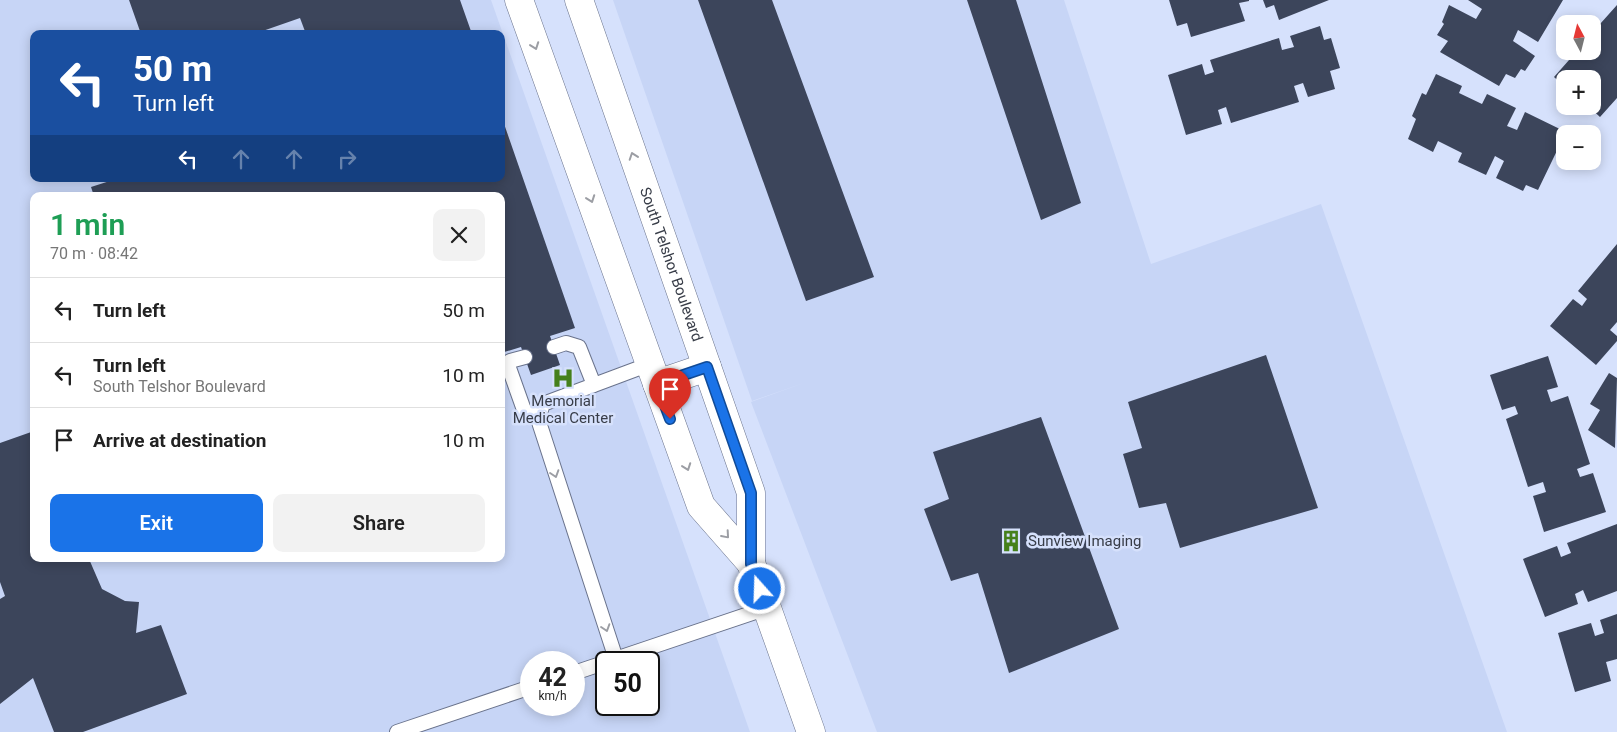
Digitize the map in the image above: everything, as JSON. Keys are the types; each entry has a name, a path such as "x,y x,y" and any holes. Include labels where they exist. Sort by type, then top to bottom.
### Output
{"main road":[{"path":"519,0 701,506 751,564"},
{"name":"South Telshor Boulevard","path":"579,0 751,493 751,564 810,732"},
{"path":"654,374 707,367"}],"lane":[{"path":"554,347 566,343 579,347 594,385"},
{"path":"525,356 510,361 508,365 524,410 539,424 613,651"},
{"path":"539,424 543,404 594,385 654,374"},
{"path":"640,651 766,608"},
{"path":"397,732 520,691"}],"shaded area":[{"name":"Memorial Medical Center","path":"0,0 491,0 502,30 30,30 30,182 505,182 505,40 750,732 0,732"},
{"path":"613,0 1064,0 1151,264 1321,204 1507,732 877,732 751,402 804,383 752,401"}],"building":[{"path":"129,0 460,0 471,30 304,30 300,18 266,30 140,30"},
{"path":"698,0 772,0 874,277 806,301"},
{"path":"967,0 1016,0 1081,203 1041,220"},
{"path":"1169,0 1249,1 1239,3 1245,21 1191,37 1187,23 1177,26"},
{"path":"1263,0 1329,0 1279,20 1274,5 1266,8"},
{"path":"1468,0 1563,0 1538,42 1518,30 1513,41 1535,56 1525,71 1521,69 1515,78 1506,74 1499,86 1440,52 1448,41 1437,35 1444,24 1442,22 1449,5 1476,19 1482,9"},
{"path":"1617,5 1617,98 1600,117 1598,115 1601,115 1601,70 1560,70 1569,60 1601,60 1601,23"},
{"path":"1320,26 1324,40 1331,38 1340,68 1330,71 1335,89 1308,97 1303,83 1294,86 1299,102 1231,123 1226,107 1218,110 1222,124 1186,135 1168,75 1202,64 1205,75 1214,72 1210,60 1279,38 1282,50 1294,47 1290,36"},
{"path":"1436,74 1462,86 1459,93 1482,104 1487,94 1516,108 1507,126 1517,130 1525,112 1556,127 1556,153 1538,190 1526,185 1523,191 1496,178 1504,161 1495,156 1486,175 1458,162 1462,153 1438,141 1433,152 1408,139 1416,119 1412,116 1422,93 1426,95"},
{"path":"505,127 575,328 550,336 560,365 531,375 521,347 505,352 505,192 93,192 91,187 107,182 505,182"},
{"path":"1617,244 1617,322 1610,330 1617,336 1617,341 1596,365 1550,326 1573,299 1582,306 1587,299 1578,291"},
{"path":"1266,355 1318,508 1180,548 1166,503 1139,508 1123,454 1142,448 1128,402"},
{"path":"1548,356 1558,387 1547,390 1551,402 1568,396 1590,464 1577,469 1580,477 1593,473 1606,512 1544,532 1533,496 1546,492 1543,482 1528,487 1506,419 1518,414 1515,406 1502,410 1490,375"},
{"path":"1609,373 1617,378 1615,448 1588,430 1600,410 1590,404"},
{"name":"Sunview Imaging","path":"1041,417 1119,629 1009,673 978,573 951,581 924,509 949,499 933,452"},
{"path":"30,432 30,562 90,562 102,589 125,601 139,602 136,633 161,625 187,694 83,732 54,732 33,678 0,704 0,599 5,596 0,582 0,443"},
{"path":"1617,524 1617,591 1588,602 1583,590 1575,594 1578,604 1545,617 1523,559 1557,546 1561,557 1571,553 1567,543"},
{"path":"1617,614 1617,659 1606,662 1611,681 1575,692 1558,633 1591,623 1595,636 1604,633 1600,620"}],"place":[{"name":"Memorial Medical Center","path":"563,378"},
{"name":"Sunview Imaging","path":"1011,541"}],"route":[{"path":"670,419 657,384 707,367 751,493 751,564 760,589"}]}
